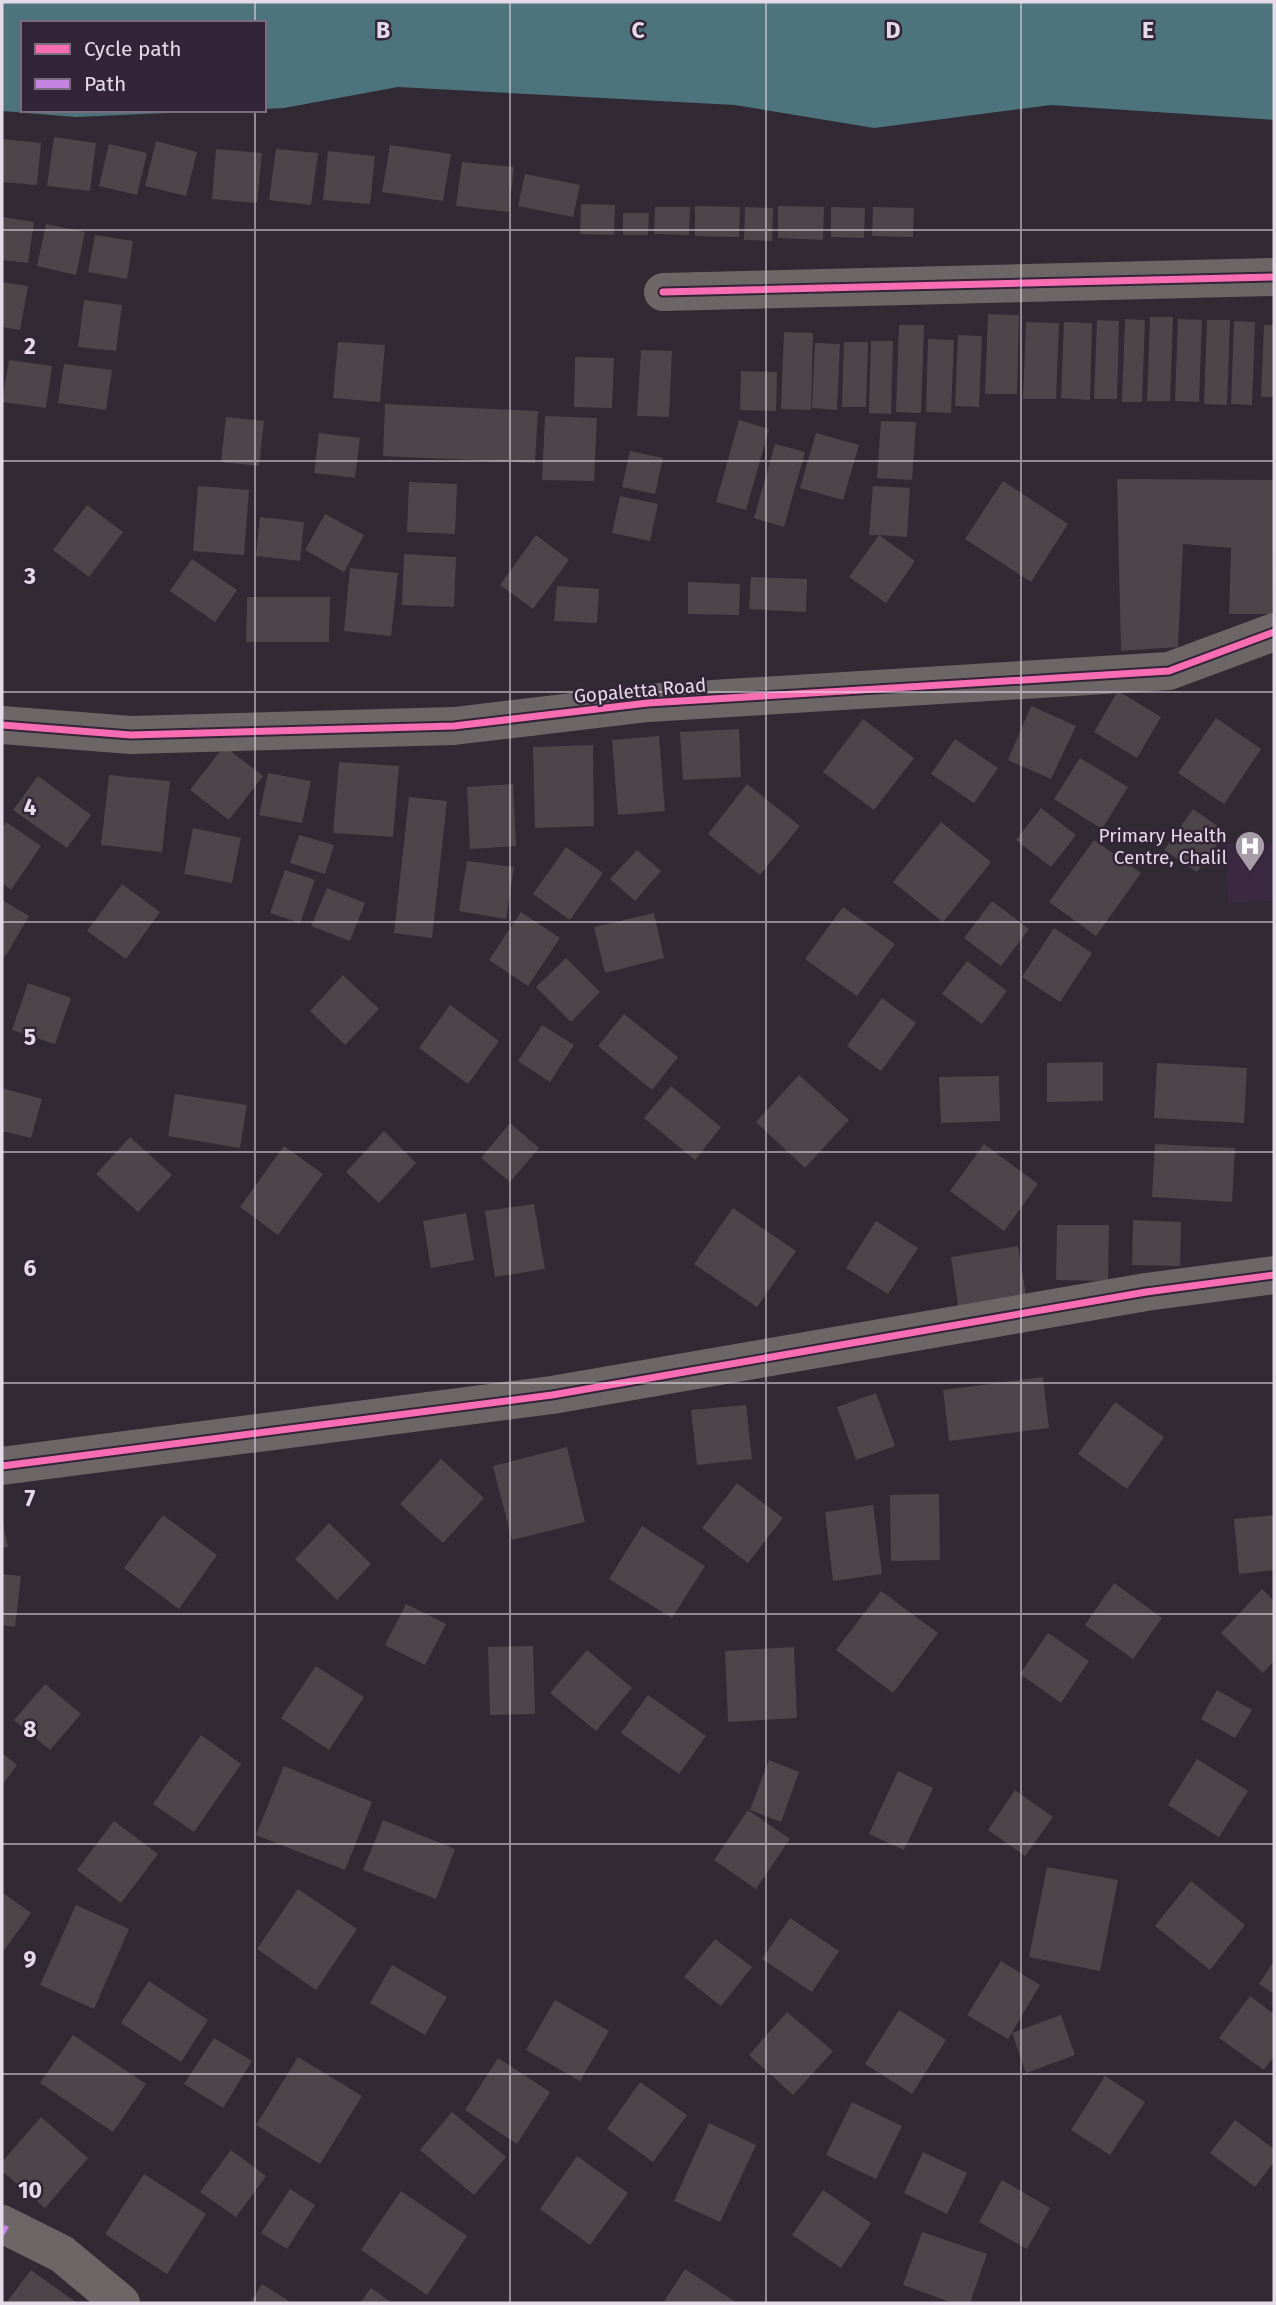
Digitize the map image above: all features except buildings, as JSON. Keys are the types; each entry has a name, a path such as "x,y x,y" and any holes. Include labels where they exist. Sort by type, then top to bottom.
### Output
{"street":[{"path":"663,292 1274,277"},
{"name":"Gopaletta Road","path":"2,725 131,735 454,726 648,703 1169,671 1274,632"},
{"path":"2,1466 552,1395 1133,1294 1274,1275"},
{"path":"2,2224 62,2254 121,2303"}],"shaded area":[{"name":"Primary Health Centre, Chalil","path":"1273,843 1274,901 1228,903 1226,844"}],"water":[{"path":"2,2 1274,2 1274,120 1051,105 874,128 735,105 398,87 266,109 266,21 21,21 21,112 190,112 76,117 2,111"}],"marked path":[{"path":"2,2234 7,2226"}],"cycle path":[{"path":"663,292 1274,277"},
{"path":"2,725 131,735 454,726 648,703 1169,671 1274,632"},
{"path":"2,1466 552,1395 1146,1292 1274,1275"}],"place":[{"name":"Primary Health Centre, Chalil","path":"1250,873"}]}
